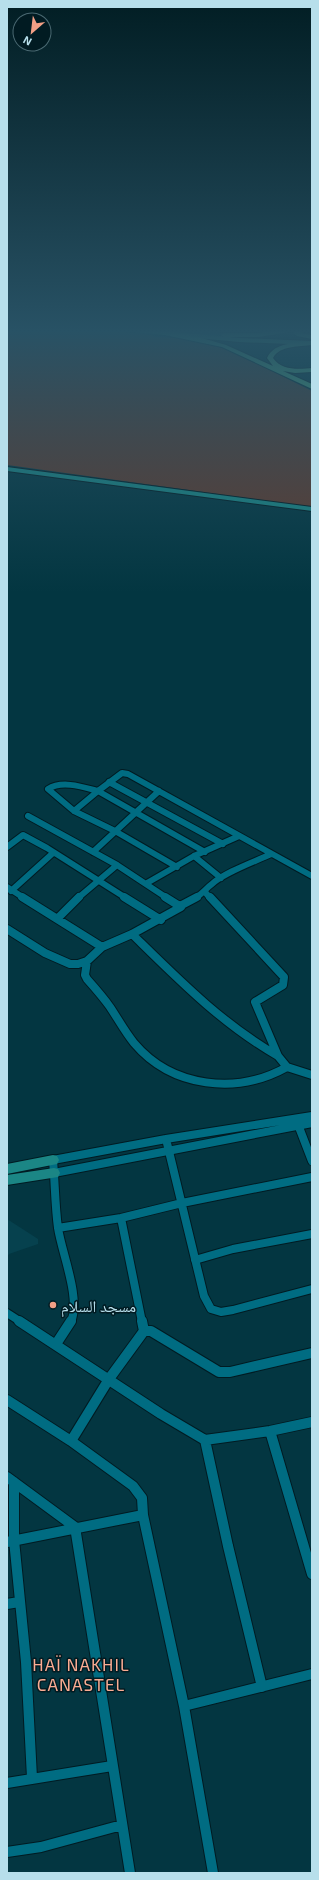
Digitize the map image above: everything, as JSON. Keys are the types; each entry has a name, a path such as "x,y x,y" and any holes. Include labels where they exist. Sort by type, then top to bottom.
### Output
{"main road":[{"path":"7,469 312,509"},
{"path":"7,474 312,514"},
{"path":"7,1169 52,1160"},
{"path":"7,1180 54,1173"}],"street":[{"path":"74,811 122,773 160,792 312,876"},
{"path":"109,782 223,844"},
{"path":"177,867 115,831 74,811 48,788 54,784 61,784 98,791 205,852"},
{"path":"93,852 160,792"},
{"path":"28,816 117,865 130,875 146,883 180,906"},
{"path":"7,847 22,835 99,880 161,920"},
{"path":"146,883 177,867 194,856 239,836"},
{"path":"53,853 9,889 102,947"},
{"path":"7,928 58,960 70,964 78,964 87,961 102,947 161,920 181,907 180,906 204,892 221,878 271,854"},
{"path":"194,856 221,878"},
{"path":"57,919 86,890 117,865"},
{"path":"204,892 242,930 284,977 283,985 255,1002 278,1056 288,1067 312,1075"},
{"path":"132,934 211,1012 254,1044 278,1056"},
{"path":"87,961 85,975 87,979 109,1004 125,1031 151,1061 176,1077 200,1083 222,1084 254,1080 274,1075 288,1067"},
{"path":"54,1173 168,1151 297,1122 312,1116"},
{"path":"297,1122 306,1142 312,1161"},
{"path":"56,1344 69,1326 74,1314 74,1301 58,1228 52,1160 166,1139 297,1122 312,1122"},
{"path":"166,1139 194,1260 206,1303 211,1309 220,1312 312,1289"},
{"path":"58,1228 122,1218 182,1203 312,1177"},
{"path":"71,1441 109,1379 144,1331 122,1218"},
{"path":"194,1260 233,1249 312,1234"},
{"path":"7,1313 161,1414 205,1440 270,1431 312,1422"},
{"path":"144,1331 150,1331 219,1372 230,1372 312,1353"},
{"path":"7,1400 71,1441 133,1486 142,1498 144,1515 184,1706 213,1873"},
{"path":"270,1431 312,1574"},
{"path":"205,1440 228,1546 262,1687"},
{"path":"10,1479 75,1527 130,1873"},
{"path":"10,1479 11,1541 20,1602 26,1662 32,1778"},
{"path":"11,1541 75,1527 144,1515"},
{"path":"7,1604 20,1602"},
{"path":"184,1706 312,1674"},
{"path":"7,1784 32,1778 112,1766"},
{"path":"7,1852 41,1847 122,1825"}],"shaded area":[{"path":"7,417 312,417 312,507 7,465"},
{"path":"7,1219 38,1239 38,1244 9,1254 7,1257"}],"place":[{"name":"مسجد السلام","path":"53,1305"}],"district":[{"name":"HAÏ NAKHIL CANASTEL","path":"81,1674"}]}
